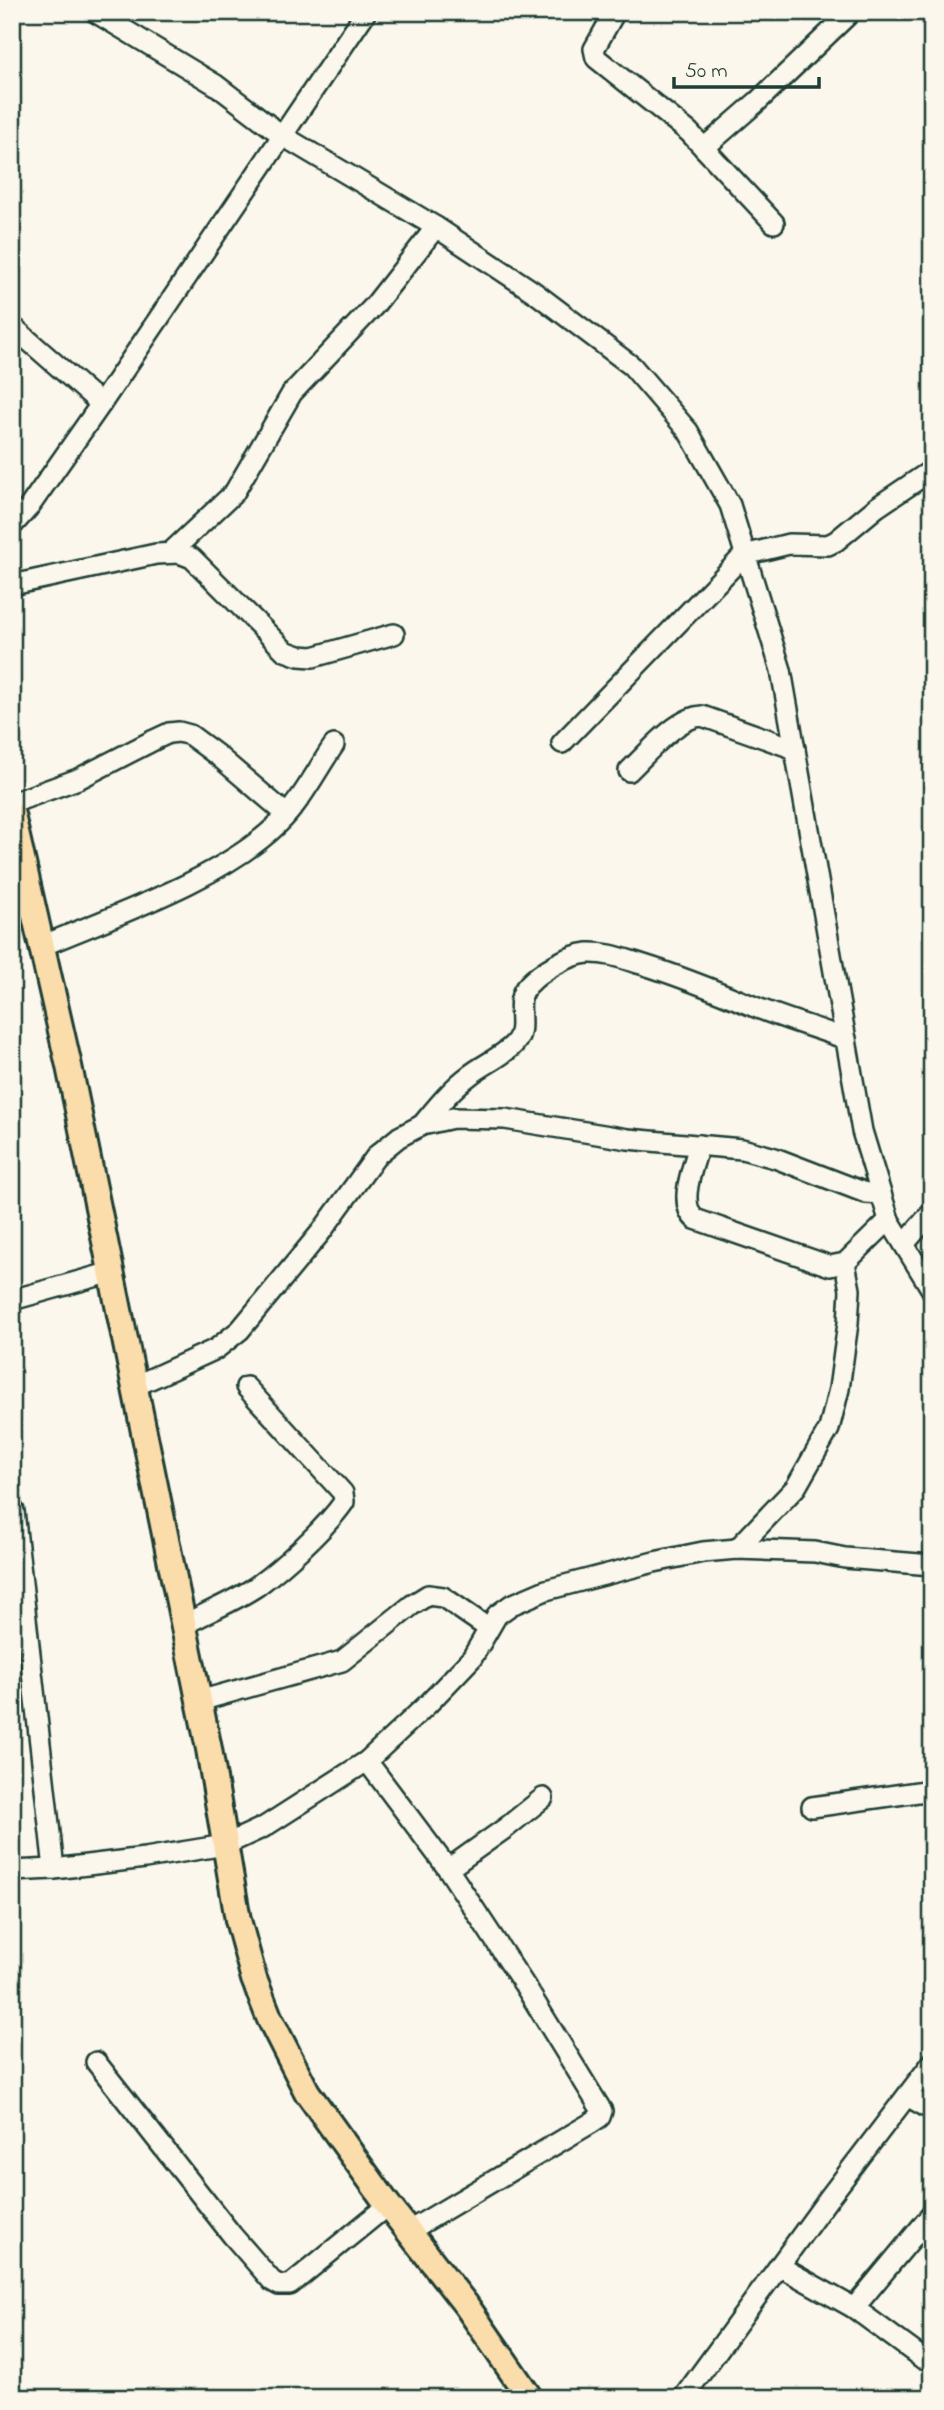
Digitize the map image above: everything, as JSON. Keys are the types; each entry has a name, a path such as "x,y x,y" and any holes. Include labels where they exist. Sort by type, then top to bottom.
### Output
{"main road":[{"path":"12,815 69,1066 184,1625 238,1920 254,1979 269,2017 307,2092 388,2205 466,2305 530,2398"}],"street":[{"path":"95,12 125,21 283,136 436,227 534,292 632,366 688,432 730,505 781,670 862,1131 889,1220 932,1290"},
{"path":"12,526 29,507 101,404 366,12"},
{"path":"615,12 594,49 596,58 689,132 774,223"},
{"path":"704,148 758,101 851,12"},
{"path":"170,553 234,493 292,393 374,306 436,227"},
{"path":"12,326 101,404"},
{"path":"562,743 744,555 789,544 828,545 877,507 932,470"},
{"path":"12,584 156,554 179,553 192,558 260,629 285,651 313,657 394,634"},
{"path":"629,771 680,723 692,717 702,716 795,749"},
{"path":"12,803 78,779 161,737 179,732 190,735 217,755 286,814"},
{"path":"42,946 210,872 247,849 278,824 334,745"},
{"path":"422,1125 448,1094 519,1038 522,1028 519,1000 521,992 529,983 570,958 587,953 621,958 688,978 758,1008 846,1039"},
{"path":"135,1386 216,1349 240,1330 321,1232 377,1155 399,1137 422,1125 453,1118 505,1119 628,1139 742,1149 775,1157 866,1193 881,1194"},
{"path":"699,1145 688,1194 690,1215 695,1219 830,1266 845,1263 889,1220"},
{"path":"904,1244 932,1212"},
{"path":"737,1549 796,1487 829,1429 839,1389 848,1323 850,1290 845,1263"},
{"path":"12,1300 111,1272"},
{"path":"184,1625 256,1587 319,1530 344,1502 343,1493 246,1387"},
{"path":"14,1511 54,1869"},
{"path":"12,1871 145,1858 225,1845 264,1827 367,1761 472,1658 497,1615 511,1605 546,1590 654,1562 703,1552 737,1549 789,1550 932,1565"},
{"path":"199,1701 342,1661 428,1595 443,1597 488,1628"},
{"path":"367,1761 447,1869 525,1986 602,2112 602,2115 409,2231"},
{"path":"812,1807 932,1790"},
{"path":"447,1869 508,1827 543,1798"},
{"path":"96,2062 232,2235 272,2281 279,2285 290,2285 388,2205"},
{"path":"683,2398 932,2063"},
{"path":"907,2096 932,2110"},
{"path":"854,2308 932,2214"},
{"path":"779,2266 854,2308 922,2358"}]}
